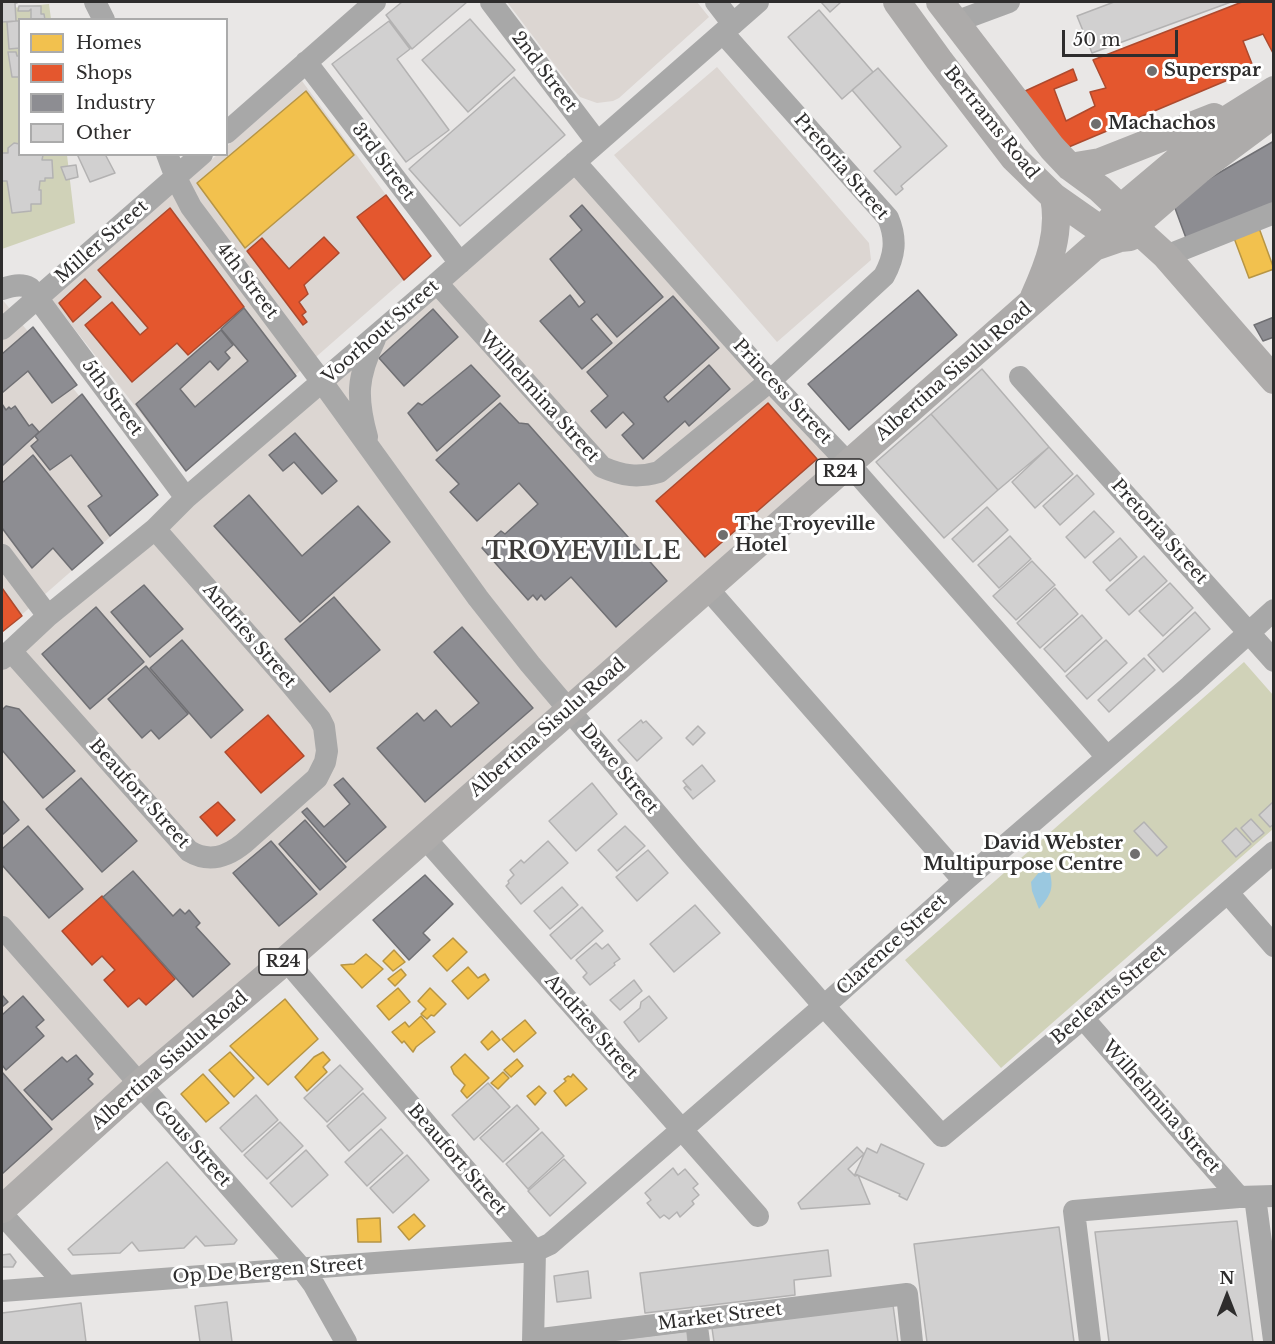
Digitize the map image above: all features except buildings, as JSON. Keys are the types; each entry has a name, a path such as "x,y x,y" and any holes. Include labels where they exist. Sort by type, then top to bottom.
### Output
{"main road":[{"name":"Bertrams Road","path":"897,2 1014,158 1054,197 1120,231"},
{"name":"Bertrams Road","path":"947,12 1037,131 1071,167 1120,231"},
{"path":"1071,167 1100,162 1137,148 1201,123 1274,90"},
{"name":"Albertina Sisulu Road","path":"1120,231 1223,122 1274,90"},
{"name":"Albertina Sisulu Road","path":"2,1209 140,1084 286,960 568,709 708,589 1031,304 1120,231 1274,114"},
{"path":"1031,304 1054,246 1057,221 1054,197"},
{"path":"1120,231 1166,256 1269,369"}],"street":[{"path":"95,2 103,18"},
{"path":"228,131 375,2"},
{"name":"2nd Street","path":"491,2 597,142"},
{"name":"Pretoria Street","path":"716,2 728,29 888,218 895,236 891,264 884,276 770,381"},
{"name":"Voorhout Street","path":"6,655 48,616 155,529 186,498 437,283 758,2"},
{"path":"947,12 1009,2"},
{"name":"3rd Street","path":"306,62 460,263"},
{"name":"4th Street","path":"168,156 191,207 322,382"},
{"name":"Miller Street","path":"2,329 200,156"},
{"name":"Princess Street","path":"575,162 770,381 849,464 1107,757"},
{"path":"1166,256 1274,213"},
{"name":"Wilhelmina Street","path":"437,283 602,467 616,473 632,477 659,472 770,381"},
{"path":"2,288 14,285 27,286 38,298"},
{"name":"5th Street","path":"38,298 186,498"},
{"path":"371,449 362,419 359,381 366,357 378,332"},
{"name":"Pretoria Street","path":"1020,377 1274,661"},
{"name":"Dawe Street","path":"322,382 478,598 568,709 824,1006 942,1136"},
{"name":"Andries Street","path":"155,529 320,719 324,727 327,751"},
{"path":"2,555 48,616"},
{"path":"708,589 964,881"},
{"name":"Clarence Street","path":"535,1251 550,1244 1274,610"},
{"name":"Beaufort Street","path":"6,655 189,851 202,857 226,855 244,843 310,786 321,772 327,751"},
{"name":"Andries Street","path":"424,837 758,1216"},
{"name":"Beelearts Street","path":"942,1136 1083,1018 1274,852"},
{"path":"1228,893 1274,946"},
{"name":"Gous Street","path":"2,927 302,1269 314,1284 346,1342"},
{"name":"Beaufort Street","path":"286,960 535,1251"},
{"name":"Wilhelmina Street","path":"1083,1018 1256,1197"},
{"path":"1090,1342 1074,1211 1256,1197 1274,1340"},
{"path":"2,1214 67,1286"},
{"path":"533,1341 535,1251"},
{"name":"Op De Bergen Street","path":"2,1291 535,1251"},
{"name":"Market Street","path":"533,1341 907,1294 912,1342"},
{"path":"696,1320 699,1342"}],"shaded area":[{"path":"507,2 697,2 709,17 619,98 597,103 580,97"},
{"path":"717,67 869,243 871,260 777,342 614,155"},
{"path":"302,81 431,256 186,471 51,299 216,156 228,156 228,145"},
{"path":"575,162 849,464 2,1197 2,644"},
{"path":"2,299 158,495 2,632"}],"green space":[{"path":"49,4 51,18 18,18 18,156 67,156 75,223 2,249 2,9"},
{"name":"David Webster Multipurpose Centre","path":"1244,662 1273,695 1273,829 1001,1068 905,960"}],"water":[{"path":"1049,869 1051,890 1039,909 1031,882 1040,871"}],"place":[{"name":"Superspar","path":"1152,71"},
{"name":"Machachos","path":"1096,124"},
{"name":"The Troyeville Hotel","path":"723,535"},
{"name":"David Webster Multipurpose Centre","path":"1135,854"}],"district":[{"name":"TROYEVILLE","path":"584,552"}]}
